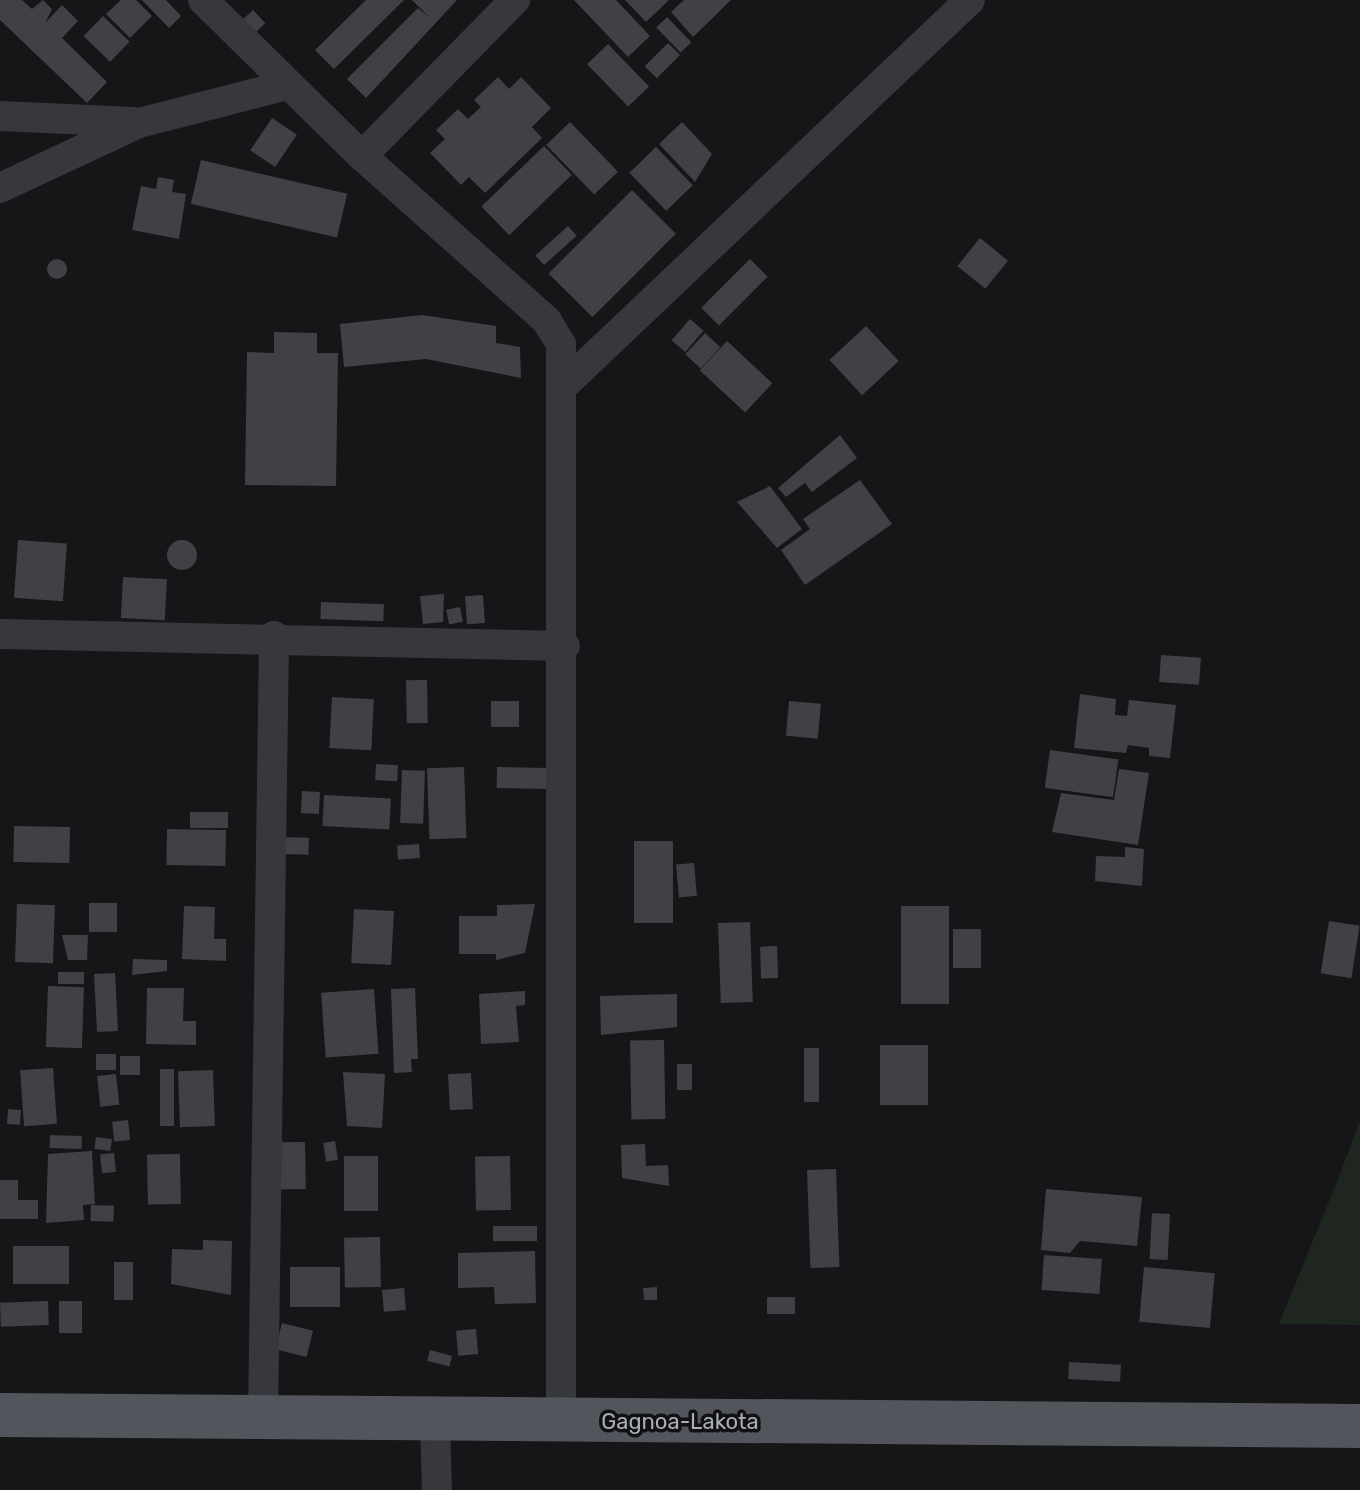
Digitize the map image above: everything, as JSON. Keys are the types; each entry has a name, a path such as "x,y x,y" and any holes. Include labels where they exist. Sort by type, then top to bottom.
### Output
{"main road":[{"name":"Gagnoa-Lakota","path":"0,1415 263,1417 435,1423 561,1421 1360,1426"}],"street":[{"path":"203,0 362,156 547,321 561,344 565,384 561,1421"},
{"path":"362,156 515,0"},
{"path":"565,384 970,0"},
{"path":"0,188 139,123 287,85"},
{"path":"0,116 139,123"},
{"path":"0,634 274,636 565,646"},
{"path":"263,1417 265,886 274,636"},
{"path":"435,1423 437,1490"}],"shaded area":[{"path":"1360,1121 1360,1325 1279,1324 1338,1179"}],"building":[{"path":"0,0 22,0 32,9 43,0 52,9 45,23 62,5 78,21 62,38 107,82 87,103 0,20"},
{"path":"121,0 136,0 152,16 130,38 106,14"},
{"path":"142,0 166,0 181,16 169,28"},
{"path":"366,0 404,0 334,69 315,50"},
{"path":"412,0 457,0 366,98 347,79 418,8 430,18"},
{"path":"574,0 616,0 650,36 628,57"},
{"path":"625,0 669,0 646,22"},
{"path":"684,0 731,0 693,37 671,12"},
{"path":"253,10 265,23 253,35 241,22"},
{"path":"103,16 130,42 110,62 84,36"},
{"path":"667,17 691,42 681,53 656,27"},
{"path":"668,43 680,55 657,78 645,66"},
{"path":"608,44 649,86 628,107 587,64"},
{"path":"498,77 509,89 521,77 551,108 532,127 542,138 485,193 469,177 461,185 430,153 445,139 436,130 458,109 468,119 481,107 474,100"},
{"path":"272,118 297,135 275,167 250,150"},
{"path":"570,122 618,172 594,195 546,145"},
{"path":"682,122 712,154 695,182 659,144"},
{"path":"544,146 572,175 509,235 481,206"},
{"path":"656,147 693,185 666,211 629,173"},
{"path":"201,160 347,194 337,238 191,204"},
{"path":"158,177 174,180 172,192 186,194 179,239 132,230 141,186 156,189"},
{"path":"632,190 676,234 592,317 549,273"},
{"path":"568,226 577,236 544,265 535,255"},
{"path":"980,238 1008,261 985,289 957,266"},
{"path":"57,259 64,262 67,269 64,276 57,279 50,276 47,269 50,262"},
{"path":"750,259 768,277 719,325 701,308"},
{"path":"422,315 496,326 496,343 520,347 521,378 426,359 344,367 340,324"},
{"path":"690,319 704,331 685,352 672,340"},
{"path":"866,326 899,361 862,395 829,360"},
{"path":"274,332 317,333 317,353 338,353 336,486 245,485 247,352 274,353"},
{"path":"705,333 720,347 701,369 685,354"},
{"path":"727,341 772,383 745,413 700,370"},
{"path":"840,435 857,458 812,492 805,483 786,497 778,488"},
{"path":"860,480 892,524 805,585 781,550 810,529 803,519"},
{"path":"770,486 802,529 777,548 737,502"},
{"path":"18,540 67,543 63,601 14,598"},
{"path":"182,540 193,544 197,555 193,566 182,570 171,566 167,555 171,544"},
{"path":"123,577 167,579 165,620 121,618"},
{"path":"444,594 443,622 423,624 420,596"},
{"path":"483,595 485,623 467,624 465,596"},
{"path":"321,602 384,604 383,621 320,619"},
{"path":"460,607 463,622 449,624 446,610"},
{"path":"1161,655 1201,658 1199,685 1159,682"},
{"path":"406,680 427,680 428,723 407,723"},
{"path":"1080,694 1116,699 1115,715 1127,716 1129,700 1176,705 1170,758 1149,756 1149,748 1128,745 1126,753 1074,748"},
{"path":"332,697 374,699 371,750 329,748"},
{"path":"491,701 519,701 519,727 491,727"},
{"path":"789,701 821,704 818,739 786,736"},
{"path":"1050,750 1118,760 1113,797 1045,788"},
{"path":"376,764 398,765 397,781 375,780"},
{"path":"464,767 466,838 430,839 427,768"},
{"path":"497,767 549,768 549,789 497,788"},
{"path":"1119,769 1149,773 1138,845 1052,832 1061,793 1114,800"},
{"path":"402,770 425,771 423,824 400,823"},
{"path":"302,791 320,792 319,814 301,813"},
{"path":"324,795 391,799 389,829 322,826"},
{"path":"190,812 228,812 228,828 190,828"},
{"path":"14,826 70,827 69,863 13,862"},
{"path":"167,829 226,830 225,866 166,865"},
{"path":"284,837 309,838 308,855 283,854"},
{"path":"634,841 673,841 673,923 634,923"},
{"path":"419,844 420,858 398,860 397,846"},
{"path":"1125,847 1144,849 1142,886 1095,881 1096,856 1125,857"},
{"path":"694,863 697,896 679,897 676,865"},
{"path":"89,903 117,903 117,932 89,932"},
{"path":"17,904 55,905 53,963 15,962"},
{"path":"535,904 525,953 496,960 496,954 459,954 459,916 497,916 497,905"},
{"path":"184,906 215,907 214,939 226,939 226,961 182,959"},
{"path":"901,906 949,906 949,1004 901,1004"},
{"path":"354,909 394,911 391,965 351,963"},
{"path":"1329,921 1360,926 1351,978 1321,973"},
{"path":"750,922 753,1002 721,1003 718,923"},
{"path":"953,929 981,929 981,968 953,968"},
{"path":"62,935 88,935 87,960 68,960"},
{"path":"777,946 778,978 761,979 760,947"},
{"path":"133,959 167,960 167,971 132,975"},
{"path":"58,972 84,972 84,984 58,984"},
{"path":"115,973 118,1031 97,1032 94,974"},
{"path":"48,986 84,987 82,1048 46,1047"},
{"path":"147,988 184,988 183,1021 196,1021 196,1045 146,1044"},
{"path":"415,988 418,1059 411,1059 412,1072 394,1073 391,989"},
{"path":"374,989 379,1054 326,1058 321,993"},
{"path":"525,991 525,1005 516,1006 519,1042 481,1044 479,994"},
{"path":"677,994 677,1027 601,1035 600,996"},
{"path":"664,1040 665,1119 631,1120 630,1041"},
{"path":"880,1045 928,1045 928,1105 880,1105"},
{"path":"804,1048 819,1048 819,1102 804,1102"},
{"path":"96,1054 116,1054 116,1070 96,1070"},
{"path":"120,1056 140,1056 140,1075 120,1075"},
{"path":"677,1064 692,1064 692,1090 677,1090"},
{"path":"53,1068 57,1124 24,1126 20,1070"},
{"path":"160,1069 174,1069 174,1126 160,1126"},
{"path":"213,1070 215,1126 180,1127 178,1071"},
{"path":"343,1072 385,1074 382,1128 347,1126"},
{"path":"471,1073 473,1109 450,1110 448,1074"},
{"path":"116,1074 119,1105 100,1107 97,1076"},
{"path":"8,1109 21,1110 20,1125 7,1124"},
{"path":"128,1120 130,1140 114,1142 112,1122"},
{"path":"50,1135 82,1136 82,1149 50,1148"},
{"path":"96,1137 112,1139 110,1151 95,1149"},
{"path":"335,1141 338,1160 326,1162 323,1143"},
{"path":"305,1142 306,1189 271,1190 270,1143"},
{"path":"645,1144 646,1166 668,1165 669,1186 622,1178 621,1145"},
{"path":"92,1151 95,1204 83,1205 84,1220 46,1223 48,1154"},
{"path":"114,1153 116,1172 102,1173 100,1154"},
{"path":"180,1154 181,1204 148,1205 147,1155"},
{"path":"344,1156 378,1156 378,1211 344,1211"},
{"path":"510,1156 511,1210 476,1211 475,1157"},
{"path":"836,1169 839,1267 810,1268 807,1170"},
{"path":"0,1180 18,1180 18,1200 38,1200 38,1219 0,1219"},
{"path":"1046,1189 1142,1197 1137,1246 1080,1241 1070,1253 1041,1250"},
{"path":"91,1205 114,1206 113,1222 90,1221"},
{"path":"1152,1213 1170,1214 1168,1260 1150,1259"},
{"path":"493,1226 537,1226 537,1241 493,1241"},
{"path":"380,1237 381,1287 345,1288 344,1238"},
{"path":"203,1240 232,1241 231,1295 171,1284 172,1249 203,1250"},
{"path":"13,1246 69,1246 69,1284 13,1284"},
{"path":"535,1251 536,1303 495,1304 494,1287 458,1288 458,1253"},
{"path":"1044,1255 1102,1259 1099,1294 1042,1290"},
{"path":"114,1262 133,1262 133,1300 114,1300"},
{"path":"290,1267 340,1267 340,1307 290,1307"},
{"path":"1144,1267 1215,1273 1210,1328 1139,1322"},
{"path":"657,1287 657,1300 644,1300 643,1288"},
{"path":"404,1288 406,1310 384,1312 382,1290"},
{"path":"767,1297 795,1297 795,1314 767,1314"},
{"path":"48,1301 49,1325 1,1327 0,1303"},
{"path":"59,1301 82,1301 82,1333 59,1333"},
{"path":"282,1323 313,1331 307,1357 275,1349"},
{"path":"476,1329 478,1354 458,1356 456,1331"},
{"path":"430,1350 452,1356 449,1367 427,1361"},
{"path":"1069,1362 1121,1365 1120,1382 1068,1379"}]}
